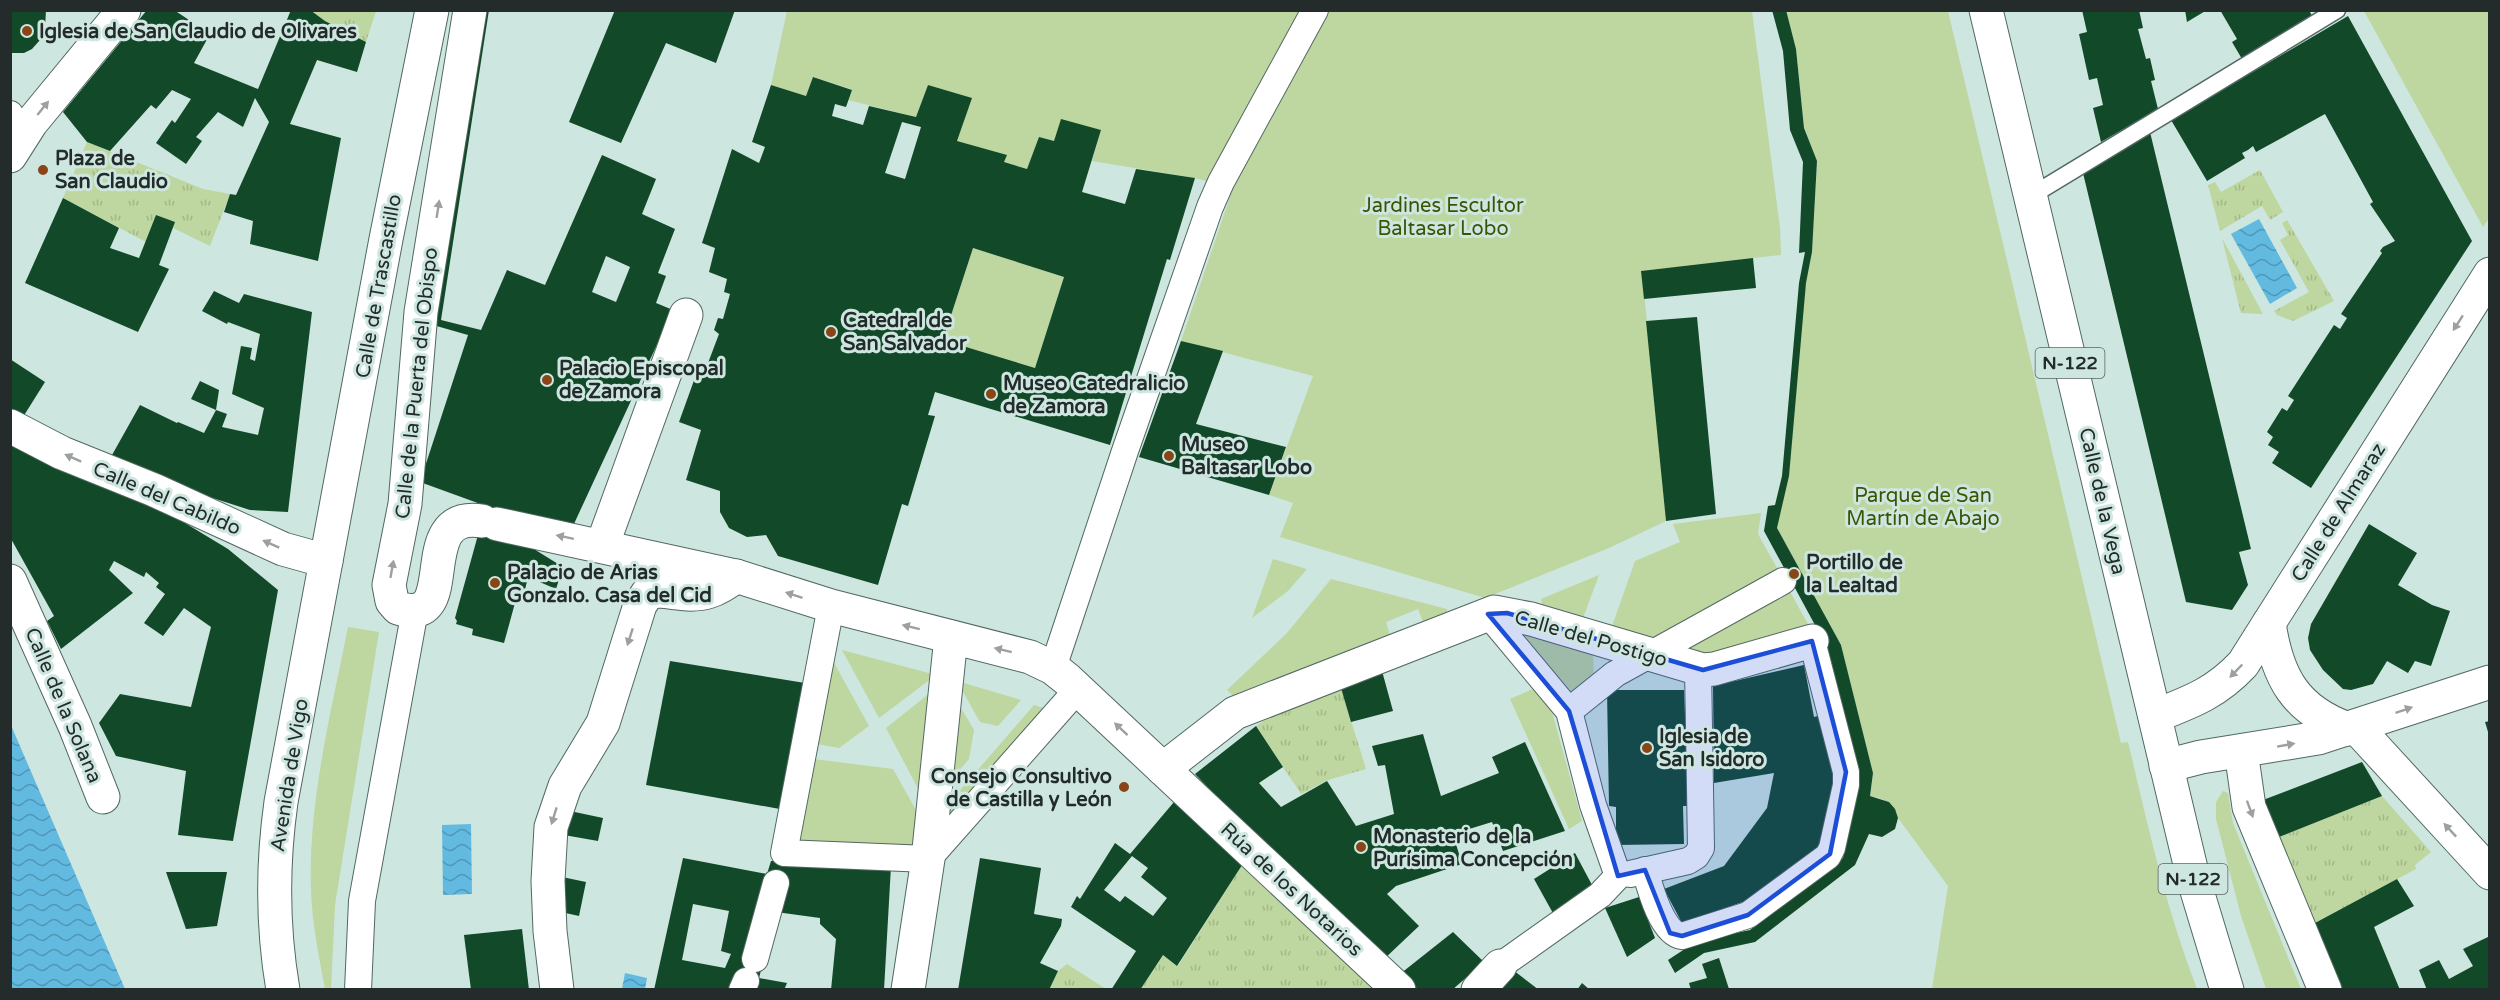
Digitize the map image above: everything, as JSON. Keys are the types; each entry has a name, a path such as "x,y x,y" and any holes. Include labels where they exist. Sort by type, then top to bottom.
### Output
{"main road":[{"path":"14,135 42,109 124,10"},
{"name":"Calle de Trascastillo","path":"326,561 390,216 432,10"},
{"name":"Calle de la Puerta del Obispo","path":"415,610 398,608 392,601 389,585 405,504 421,312 470,10"},
{"name":"Calle de la Vega","path":"1986,10 2194,881 2227,990"},
{"name":"Calle de Almaraz","path":"2155,716 2199,699 2222,685 2242,664 2490,273"},
{"path":"602,546 686,315"},
{"name":"Calle del Cabildo","path":"10,426 62,453 154,490 283,549 326,561"},
{"path":"415,610 428,603 432,595 444,536 449,527 465,519 490,522 736,576 831,606"},
{"name":"Avenida de Vigo","path":"283,990 274,924 275,850 285,779 326,561"},
{"path":"557,990 550,931 548,881 551,827 565,786 603,723 640,605 647,594 652,592 707,594 736,576"},
{"name":"Calle de la Solana","path":"10,581 78,732 103,797"},
{"name":"Rúa de los Notarios","path":"831,606 1030,657 1053,668 1068,701 1174,779 1399,990"},
{"name":"Calle del Postigo","path":"1174,779 1223,721 1241,711 1488,614 1501,612 1531,619 1698,669 1714,669 1812,641"},
{"path":"2269,623 2276,661 2290,690 2320,716 2352,728 2490,873"},
{"path":"908,990 927,864 951,637"},
{"path":"2166,766 2241,751 2288,745 2352,728 2490,682"},
{"path":"2241,751 2249,807 2325,990"},
{"path":"1478,990 1500,966"}],"street":[{"path":"1053,668 1125,451 1210,207 1221,182 1315,10"},
{"path":"1569,711 1615,674 1783,581"},
{"path":"748,977 781,865 831,606"},
{"path":"358,990 362,901 415,610"},
{"path":"1488,614 1569,711 1593,805 1618,876"},
{"path":"1645,870 1651,893 1668,930 1674,935 1682,936 1755,912 1830,854 1846,785 1846,772 1812,641"},
{"path":"1500,966 1600,896 1618,876 1688,861 1696,856 1701,848 1698,669"},
{"path":"781,865 927,864 1068,701"}],"lane":[{"path":"2031,196 2337,10"}],"highlighted area":[{"path":"1507,613 1703,670 1812,641 1846,772 1830,854 1748,915 1682,936 1670,933 1645,870 1618,876 1569,711 1488,614"}],"green space":[{"path":"310,11 376,11 366,42"},
{"name":"Jardines Escultor Baltasar Lobo","path":"787,11 1752,11 1780,228 1781,255 1642,271 1666,521 1609,548 1485,598 1280,537 1293,503 1269,495 1313,376 1181,341 1233,188 1195,178 1092,161 1101,130 1061,120 1054,141 1039,138 1027,169 1004,162 1006,155 957,141 971,98 928,85 916,117 848,100 851,89 813,77 806,96 771,85"},
{"name":"Parque de San Martín de Abajo","path":"1786,11 1948,11 2121,743 2128,742 2167,898 2197,989 1932,989 1948,886 1891,805 1880,798 1870,796 1873,773 1841,645 1777,528 1806,283 1812,252 1817,162 1804,128 1796,49"},
{"path":"2364,11 2489,11 2490,217 2483,227"},
{"path":"87,142 203,189 230,194 210,246 173,228 174,222 156,215 146,242 63,198"},
{"path":"2260,170 2283,212 2270,220 2262,206 2220,231 2208,185 2215,182 2221,192"},
{"path":"2287,220 2334,301 2293,321 2277,315 2274,311 2309,292 2280,240 2288,235 2282,223"},
{"path":"2222,238 2263,314 2241,313"},
{"path":"973,248 1064,277 1035,368 943,340"},
{"path":"1761,513 1758,534 1781,575 1657,640 1611,629 1635,561 1680,542 1673,524"},
{"path":"1273,559 1307,569 1288,591 1252,618"},
{"path":"1599,575 1582,621 1543,610 1541,599"},
{"path":"1331,579 1447,609 1447,613 1423,622 1418,609 1386,622 1390,635 1235,698 1227,690 1287,633"},
{"path":"1788,588 1809,626 1704,655 1673,649"},
{"path":"348,627 379,632 335,905 331,989 325,989 316,940 311,890 313,824 322,758"},
{"path":"1517,630 1593,652 1594,683 1574,694"},
{"path":"842,650 936,675 879,718"},
{"path":"832,659 869,726 839,748 817,744"},
{"path":"957,681 1021,700 998,726 980,722"},
{"path":"1341,688 1366,769 1328,780 1301,794 1256,726 1268,718"},
{"path":"1535,688 1551,708 1582,821 1569,829 1510,699"},
{"path":"935,689 923,798 886,728"},
{"path":"955,698 974,730 969,759 945,787"},
{"path":"1034,705 1050,710 953,822 943,810"},
{"path":"814,759 893,769 921,819 918,849 798,843"},
{"path":"2223,791 2228,793 2233,823 2301,989 2266,989 2241,916 2216,819 2216,802"},
{"path":"2382,796 2431,852 2415,865 2416,869 2315,923 2279,837"},
{"path":"1244,862 1382,990 1140,990 1163,955 1178,966"},
{"path":"1067,964 1106,989 1049,990 1058,971"}],"water":[{"path":"2259,219 2297,288 2270,304 2231,234"},
{"path":"10,723 125,989 11,989"},
{"path":"471,824 472,894 443,895 442,825"},
{"path":"625,973 647,978 645,989 622,989"}],"building":[{"name":"Iglesia de San Claudio de Olivares","path":"10,10 46,10 45,29 40,40 32,49 24,53 10,53"},
{"path":"147,10 174,10 210,34 194,63 258,89 291,10 310,10 325,21 366,42 357,72 317,60 290,124 341,138 318,261 250,244 253,221 224,212 230,194 236,195 269,122 255,98 243,127 218,112 196,137 202,141 186,164 156,143 172,120 175,123 191,99 172,90 156,109 151,105 110,151 87,142 63,112"},
{"name":"Palacio Episcopal de Zamora","path":"481,10 489,10 441,320 481,330 507,270 545,285 602,155 656,179 642,214 675,229 658,273 666,276 656,303 673,310 573,526 529,546 563,567 556,589 528,577 524,594 518,592 504,643 472,635 473,629 456,624 455,618 486,506 420,482 468,335 433,325","holes":["606,256 630,267 616,302 592,292"]},
{"path":"615,10 735,10 716,63 666,43 621,143 569,122"},
{"path":"1772,10 1786,10 1796,49 1804,128 1817,161 1812,252 1806,283 1789,476 1777,528 1841,645 1873,773 1870,796 1889,802 1898,818 1895,829 1882,837 1869,834 1855,865 1755,942 1704,953 1675,973 1668,960 1697,941 1750,930 1843,858 1860,774 1828,649 1764,531 1768,506 1775,505 1782,476 1799,283 1805,252 1799,253 1803,162 1790,130 1783,51"},
{"path":"2082,10 2139,10 2143,28 2138,29 2146,59 2150,58 2155,80 2151,81 2158,109 2101,142 2093,108 2103,105 2097,78 2089,80 2079,34 2087,32"},
{"path":"2185,10 2207,10 2187,22"},
{"path":"2220,10 2309,10 2312,16 2242,59 2232,42 2237,39"},
{"path":"2348,16 2472,241 2311,488 2272,463 2279,452 2268,445 2273,437 2267,432 2282,408 2287,411 2294,400 2288,396 2334,325 2340,329 2347,318 2341,314 2382,253 2380,251 2395,241 2370,204 2373,202 2325,114 2256,152 2253,146 2242,153 2245,158 2207,181 2171,120"},
{"name":"Catedral de San Salvador","path":"813,77 852,90 846,107 835,104 832,116 863,125 869,106 916,117 928,85 972,98 957,141 1007,155 1004,162 1027,169 1039,137 1054,141 1061,119 1101,130 1082,192 1125,204 1136,169 1195,178 1170,260 1167,259 1110,445 935,392 928,415 935,416 908,506 902,504 878,585 778,556 766,535 747,537 729,528 720,512 720,491 686,480 701,430 679,422 701,361 708,363 719,334 714,330 718,318 723,319 730,294 724,292 727,279 709,272 715,248 702,243 732,149 759,163 765,147 752,142 771,85 806,96","holes":["902,122 921,127 905,179 885,173","973,248 1064,277 1035,368 943,340"]},
{"path":"2150,132 2251,549 2239,552 2248,585 2232,610 2186,602 2083,173"},
{"path":"63,198 119,228 110,248 139,258 156,215 175,222 159,265 169,269 138,332 25,283"},
{"path":"1753,258 1756,288 1644,299 1641,271"},
{"path":"214,291 239,303 244,294 312,312 288,512 250,510 107,464 140,405 204,433 216,410 227,414 222,427 258,435 264,408 232,394 241,346 252,348 250,359 255,361 260,334 228,322 227,324 202,311"},
{"path":"1697,317 1716,514 1666,521 1646,321"},
{"path":"1181,341 1223,351 1196,424 1286,447 1269,495 1139,457"},
{"path":"10,359 45,382 23,417 10,409"},
{"path":"200,381 219,390 216,410 191,399"},
{"path":"10,441 142,497 228,549 278,590 233,841 178,835 186,771 116,756 99,723 120,694 191,707 211,627 184,608 163,636 144,623 165,594 156,587 159,583 146,572 144,577 114,561 109,570 133,593 61,649 47,621 54,616 10,537"},
{"path":"2369,524 2417,553 2398,585 2432,605 2450,611 2431,666 2415,661 2408,673 2387,661 2373,684 2351,690 2343,689 2323,670 2310,650 2308,638 2311,624"},
{"path":"670,661 805,683 780,809 646,785"},
{"path":"1804,665 1814,717 1821,715 1836,777 1820,850 1757,897 1682,923 1664,889 1724,866 1767,808 1774,773 1714,783 1713,686"},
{"path":"1382,671 1393,711 1351,722 1341,688"},
{"name":"Iglesia de San Isidoro","path":"1607,690 1684,690 1689,806 1683,806 1684,844 1616,845 1616,807 1609,806"},
{"path":"2490,721 2490,735 2489,735 2485,722"},
{"name":"Monasterio de la Purísima Concepción","path":"1256,726 1283,767 1259,783 1281,807 1327,781 1356,826 1394,814 1385,765 1378,766 1372,746 1423,734 1441,796 1499,773 1492,757 1525,742 1565,831 1503,851 1492,822 1453,834 1462,864 1396,886 1387,894 1419,926 1383,960 1261,843 1195,774"},
{"path":"2362,762 2382,796 2279,837 2263,800"},
{"path":"1174,802 1244,862 1177,966 1163,955 1140,990 1111,990 1136,951 1071,907 1077,896 1080,899 1115,843 1130,854","holes":["1132,856 1148,868 1141,877 1167,898 1153,916 1125,896 1120,902 1104,890"]},
{"path":"570,811 603,818 598,841 564,835"},
{"path":"1575,853 1592,885 1554,915 1534,879"},
{"path":"683,858 767,874 771,861 891,866 884,990 831,990 836,939 820,924 820,918 776,912 759,978 787,983 784,990 654,990","holes":["693,904 729,911 721,951 731,954 725,968 682,960"]},
{"name":"Consejo Consultivo de Castilla y León","path":"980,858 1041,868 1034,914 1062,919 1061,926 1040,963 1058,971 1049,990 958,990"},
{"path":"166,872 227,872 217,926 186,929"},
{"path":"562,877 586,882 579,916 561,912"},
{"path":"2397,879 2414,906 2374,927 2400,990 2343,990 2315,923"},
{"path":"1639,897 1655,938 1627,957 1605,908"},
{"path":"522,929 529,990 471,990 464,935"},
{"path":"1453,932 1484,962 1452,990 1419,990 1400,974"},
{"path":"2490,936 2490,987 2486,990 2427,990 2419,970 2439,960 2449,979 2473,966 2463,949"},
{"path":"1719,958 1729,989 1691,990 1689,983 1707,978 1702,964"},
{"path":"1513,970 1539,990 1498,990"},
{"path":"1582,983 1590,990 1577,990"}],"place":[{"name":"Iglesia de San Claudio de Olivares","path":"27,31"},
{"name":"Plaza de San Claudio","path":"43,170"},
{"name":"Catedral de San Salvador","path":"831,332"},
{"name":"Palacio Episcopal de Zamora","path":"547,380"},
{"name":"Museo Catedralicio de Zamora","path":"991,394"},
{"name":"Museo Baltasar Lobo","path":"1169,456"},
{"name":"Portillo de la Lealtad","path":"1794,574"},
{"name":"Palacio de Arias Gonzalo. Casa del Cid","path":"495,583"},
{"name":"Iglesia de San Isidoro","path":"1647,748"},
{"name":"Consejo Consultivo de Castilla y León","path":"1124,787"},
{"name":"Monasterio de la Purísima Concepción","path":"1361,847"}]}
